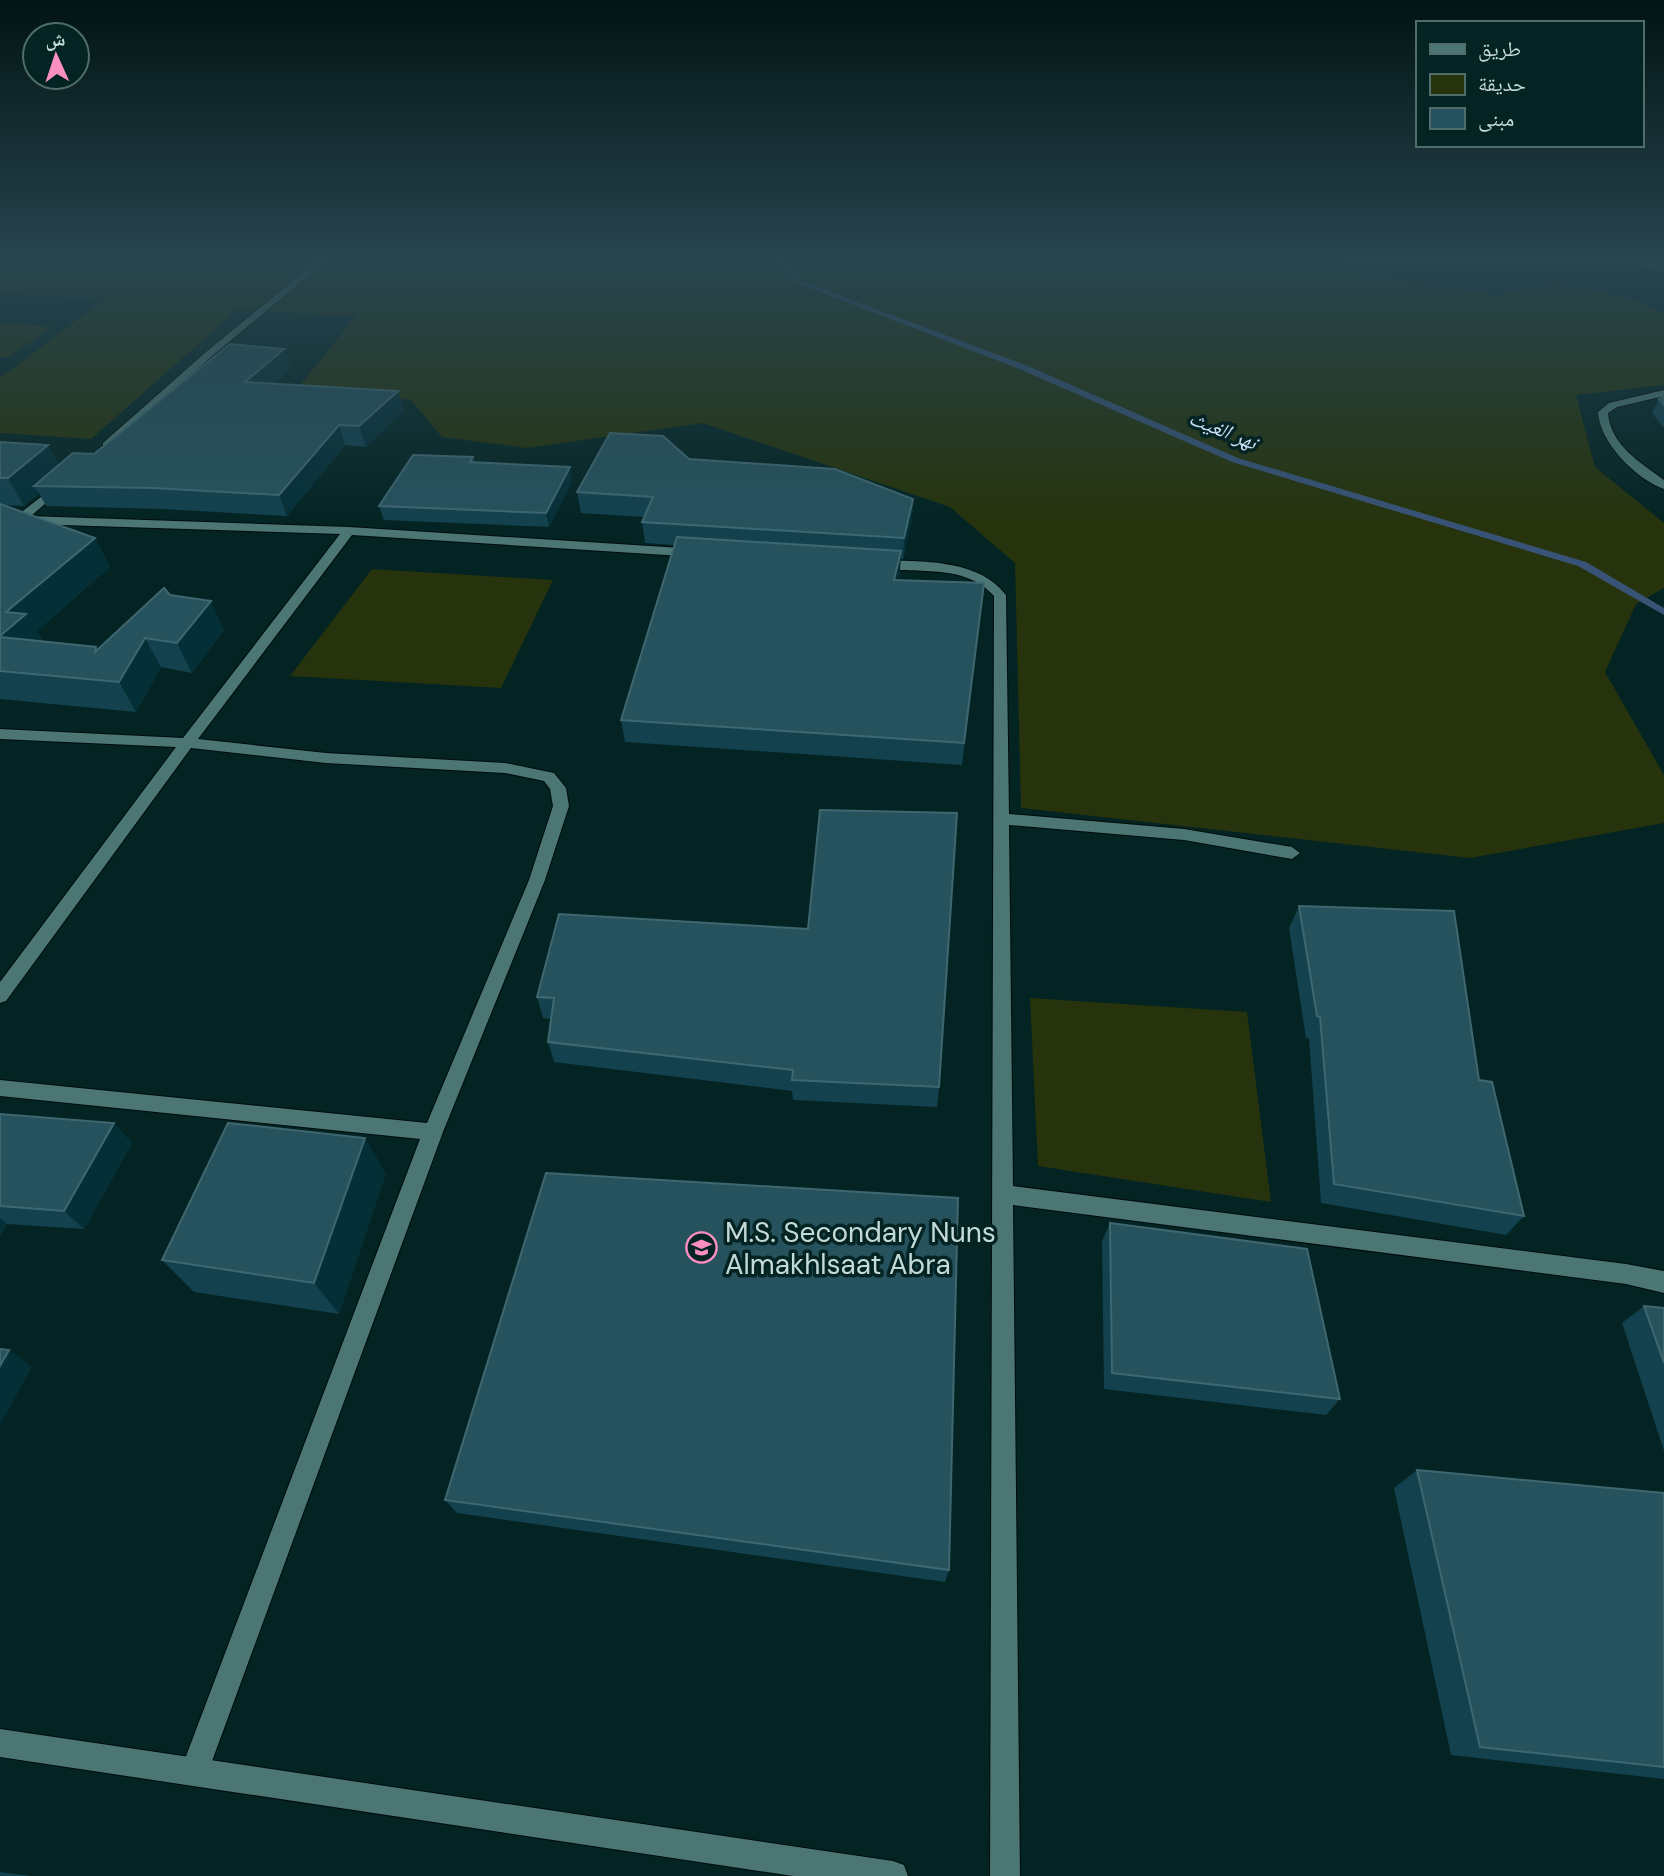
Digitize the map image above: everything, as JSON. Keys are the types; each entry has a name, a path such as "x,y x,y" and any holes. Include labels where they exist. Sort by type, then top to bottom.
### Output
{"street":[{"path":"99,452 216,349"},
{"path":"1664,393 1613,405 1603,412 1602,422 1610,437 1624,452 1664,486"},
{"path":"0,537 69,478"},
{"path":"0,519 349,531 720,554"},
{"path":"0,996 187,743 349,531"},
{"path":"857,563 954,571 980,577 994,586 1000,595 1005,1876"},
{"path":"0,734 187,743 326,758 505,768 549,777 558,788 561,806 537,880 433,1132 194,1772"},
{"path":"1001,820 1152,829 1249,843 1292,853"},
{"path":"0,1088 433,1132"},
{"path":"1003,1194 1626,1274 1664,1282"},
{"path":"0,1743 893,1876"}],"green space":[{"path":"0,349 21,349 8,357 0,357"},
{"path":"39,349 193,349 91,439 0,433 0,378"},
{"path":"330,349 1664,349 1664,385 1576,395 1595,467 1664,523 1664,588 1636,604 1605,672 1664,775 1664,823 1470,858 1021,808 1015,563 950,507 703,423 527,448 442,437 411,400 296,390"},
{"path":"372,569 553,580 501,688 290,676"},
{"path":"1030,998 1247,1012 1271,1202 1038,1166"}],"building":[{"path":"224,349 284,349 245,382 398,391 359,426 339,425 279,495 153,488 34,486 73,453 94,454"},
{"path":"610,433 663,436 689,459 835,469 913,499 904,538 642,522 653,497 577,492"},
{"path":"0,442 48,445 8,478 0,478"},
{"path":"413,455 473,457 470,462 570,467 546,513 379,506"},
{"path":"0,504 95,538 6,612 26,614 0,636"},
{"path":"677,537 901,551 894,580 984,583 964,743 621,720"},
{"path":"164,588 170,595 211,601 177,643 145,638 119,682 0,671 0,637 96,647 95,652"},
{"path":"820,810 957,813 939,1087 792,1080 793,1070 548,1042 554,998 537,997 559,914 808,929"},
{"path":"1299,906 1454,911 1479,1080 1492,1082 1524,1216 1334,1184 1320,1017 1317,1016"},
{"path":"0,1114 114,1123 64,1211 0,1206"},
{"path":"228,1123 365,1138 314,1283 162,1260"},
{"path":"546,1173 958,1198 949,1570 445,1500"},
{"path":"1110,1223 1307,1249 1340,1399 1112,1373"},
{"path":"1644,1306 1664,1308 1664,1363"},
{"path":"0,1349 9,1350 0,1366"},
{"path":"1417,1470 1664,1493 1664,1767 1480,1747"}],"waterway":[{"name":"نهر الغيث","path":"974,349 1025,368 1235,460 1582,564 1664,612"}],"place":[{"name":"M.S. Secondary Nuns Almakhlsaat Abra","path":"702,1248"}]}
